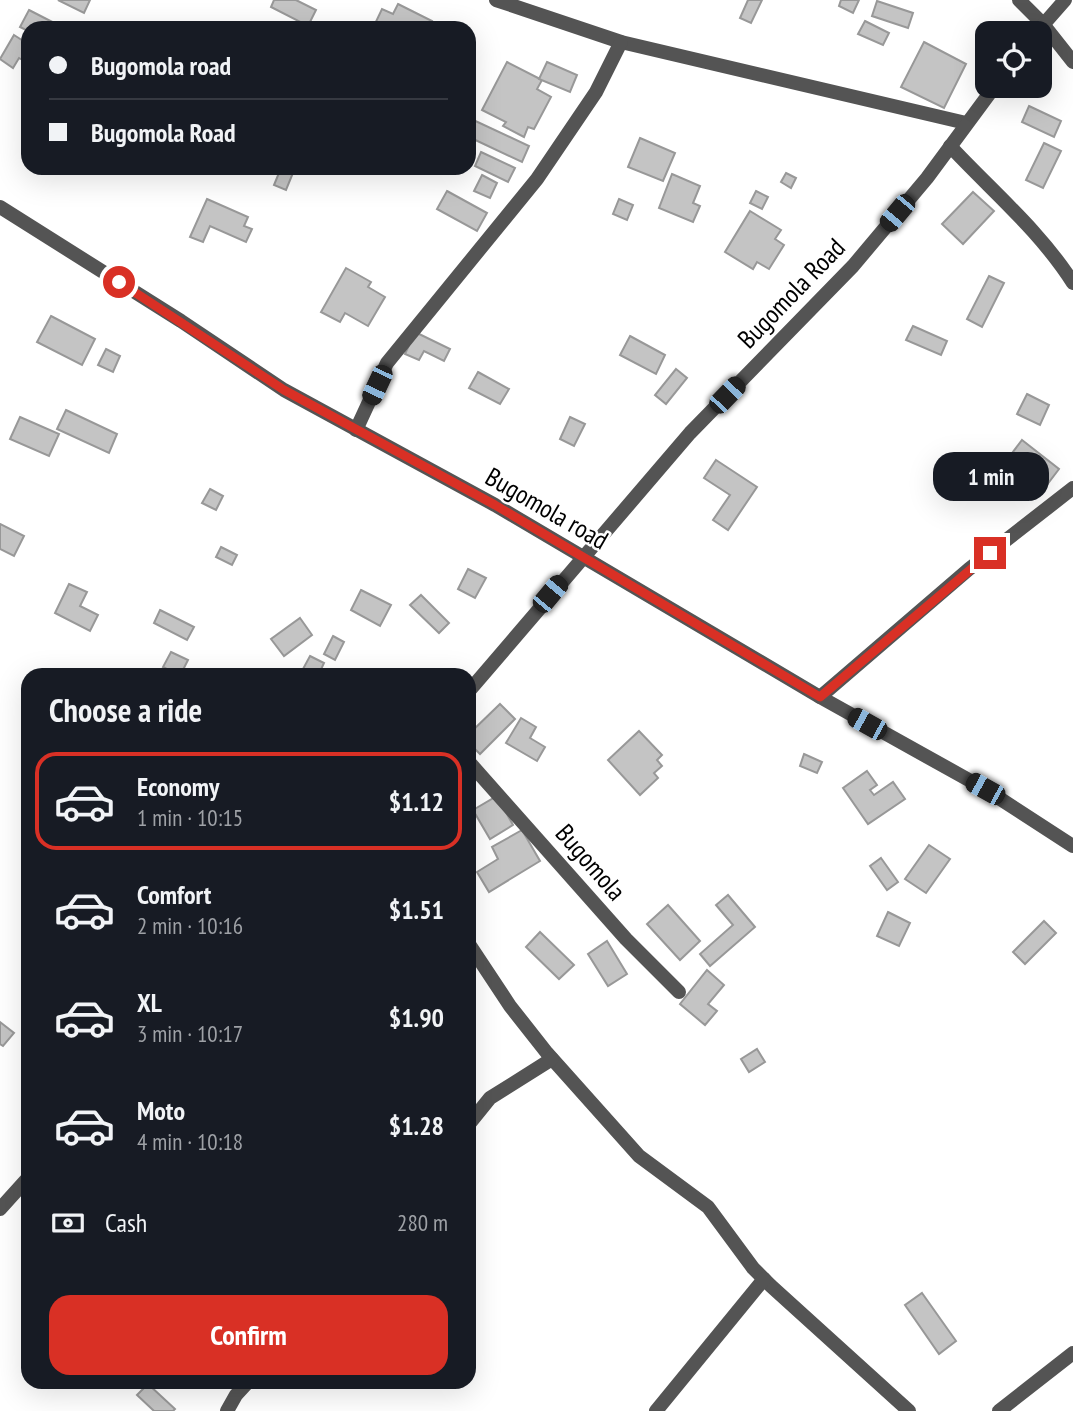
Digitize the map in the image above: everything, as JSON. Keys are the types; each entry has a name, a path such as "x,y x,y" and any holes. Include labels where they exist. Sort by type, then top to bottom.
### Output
{"street":[{"path":"496,0 621,42 966,123"},
{"path":"1019,0 1033,21"},
{"path":"1046,21 1065,0"},
{"path":"356,430 387,363 537,178 596,92 621,42"},
{"path":"1052,42 1073,62"},
{"name":"Bugomola Road","path":"476,683 690,433 853,266 927,178 986,98"},
{"path":"950,146 1028,225 1073,283"},
{"name":"Bugomola road","path":"0,207 170,314 284,390 495,505 820,697 985,789 1073,846"},
{"path":"820,697 960,577 1073,488"},
{"name":"Bugomola","path":"476,770 626,939 678,992"},
{"path":"476,955 510,1006 552,1059 639,1156 708,1208 764,1279 909,1411"},
{"path":"476,1115 490,1098 552,1059"},
{"path":"0,1209 21,1186"},
{"path":"656,1411 764,1279"},
{"path":"999,1411 1073,1353"},
{"path":"227,1411 242,1389"}],"building":[{"path":"58,0 90,0 84,13"},
{"path":"274,0 296,0 316,10 310,21 298,21 271,7"},
{"path":"748,0 762,0 751,23 740,18"},
{"path":"841,0 859,0 853,13 839,6"},
{"path":"877,1 913,13 908,28 872,16"},
{"path":"398,4 432,21 376,21 382,9 393,14"},
{"path":"29,10 50,21 23,21"},
{"path":"865,21 889,33 883,45 858,34"},
{"path":"14,35 21,40 21,59 19,58 13,68 0,59"},
{"path":"924,42 966,64 944,108 901,87"},
{"path":"507,62 542,80 537,89 551,97 534,129 528,127 524,137 503,126 506,122 482,110"},
{"path":"547,62 577,75 570,92 539,79"},
{"path":"1029,106 1061,121 1054,137 1022,122"},
{"path":"476,121 529,146 522,162 476,140"},
{"path":"640,138 675,153 663,181 628,167"},
{"path":"1044,143 1061,151 1043,188 1026,180"},
{"path":"481,152 515,168 508,182 476,166"},
{"path":"786,173 796,178 791,188 781,182"},
{"path":"672,174 700,186 693,203 700,206 693,222 659,208"},
{"path":"278,175 292,175 286,190 274,185"},
{"path":"482,175 497,183 490,198 474,191"},
{"path":"447,191 487,213 477,231 437,209"},
{"path":"756,191 768,197 762,209 750,203"},
{"path":"973,192 994,211 963,244 942,224"},
{"path":"207,199 248,217 244,226 252,229 246,242 210,226 203,242 190,237"},
{"path":"619,199 633,205 627,220 613,214"},
{"path":"750,211 781,230 775,239 784,245 769,269 757,262 753,269 725,252"},
{"path":"346,268 371,282 368,287 385,297 368,326 345,313 340,322 321,312"},
{"path":"989,276 1004,283 982,327 967,319"},
{"path":"51,316 95,339 82,365 37,342"},
{"path":"913,326 947,341 941,355 906,340"},
{"path":"415,332 450,349 444,361 424,351 419,360 405,354"},
{"path":"630,336 665,355 656,374 620,355"},
{"path":"106,349 120,356 113,372 98,365"},
{"path":"676,369 687,378 666,404 655,395"},
{"path":"478,372 509,389 500,404 469,388"},
{"path":"1027,394 1049,405 1040,425 1017,414"},
{"path":"66,410 117,434 109,453 57,429"},
{"path":"20,417 59,434 49,456 10,439"},
{"path":"570,417 585,424 574,446 560,439"},
{"path":"1022,440 1059,469 1043,490 1023,473 1016,482 1000,469"},
{"path":"716,460 757,487 728,530 713,520 730,495 704,478"},
{"path":"210,489 223,496 216,510 202,503"},
{"path":"0,524 24,536 14,556 0,549"},
{"path":"221,547 237,555 232,565 216,557"},
{"path":"468,569 486,578 475,598 458,589"},
{"path":"69,584 87,592 80,606 98,615 90,631 55,613"},
{"path":"361,590 391,605 380,626 351,610"},
{"path":"421,595 449,623 439,633 410,605"},
{"path":"160,610 194,627 187,640 154,623"},
{"path":"300,618 312,635 284,656 271,639"},
{"path":"333,636 344,642 335,660 324,654"},
{"path":"171,652 188,660 184,668 163,667"},
{"path":"310,656 324,663 322,668 304,668"},
{"path":"500,704 515,719 480,754 476,750 476,727"},
{"path":"521,718 536,727 530,738 545,747 537,761 506,743"},
{"path":"639,731 662,755 657,760 662,766 654,773 658,778 640,795 608,760"},
{"path":"804,754 822,762 817,773 800,766"},
{"path":"867,771 877,785 870,790 874,795 893,782 905,799 868,824 843,788"},
{"path":"497,796 513,825 490,839 476,815 476,808"},
{"path":"522,830 540,861 489,892 477,872 498,859 492,847"},
{"path":"929,845 950,859 926,893 905,879"},
{"path":"881,858 898,882 887,890 870,866"},
{"path":"728,895 755,927 710,966 700,954 733,925 716,905"},
{"path":"668,905 700,941 680,960 647,924"},
{"path":"888,912 910,923 899,946 877,936"},
{"path":"1044,921 1056,933 1025,964 1013,952"},
{"path":"540,932 574,965 559,979 526,947"},
{"path":"607,941 627,974 608,986 588,954"},
{"path":"707,970 724,985 708,1004 717,1011 705,1025 680,1004"},
{"path":"0,1022 14,1033 3,1046 0,1044"},
{"path":"757,1049 765,1062 749,1072 741,1059"},
{"path":"922,1293 956,1341 939,1354 905,1305"},
{"path":"143,1389 153,1389 175,1409 154,1411 137,1395"}],"route":[{"path":"119,282 284,390 495,505 820,697 990,553"}]}
